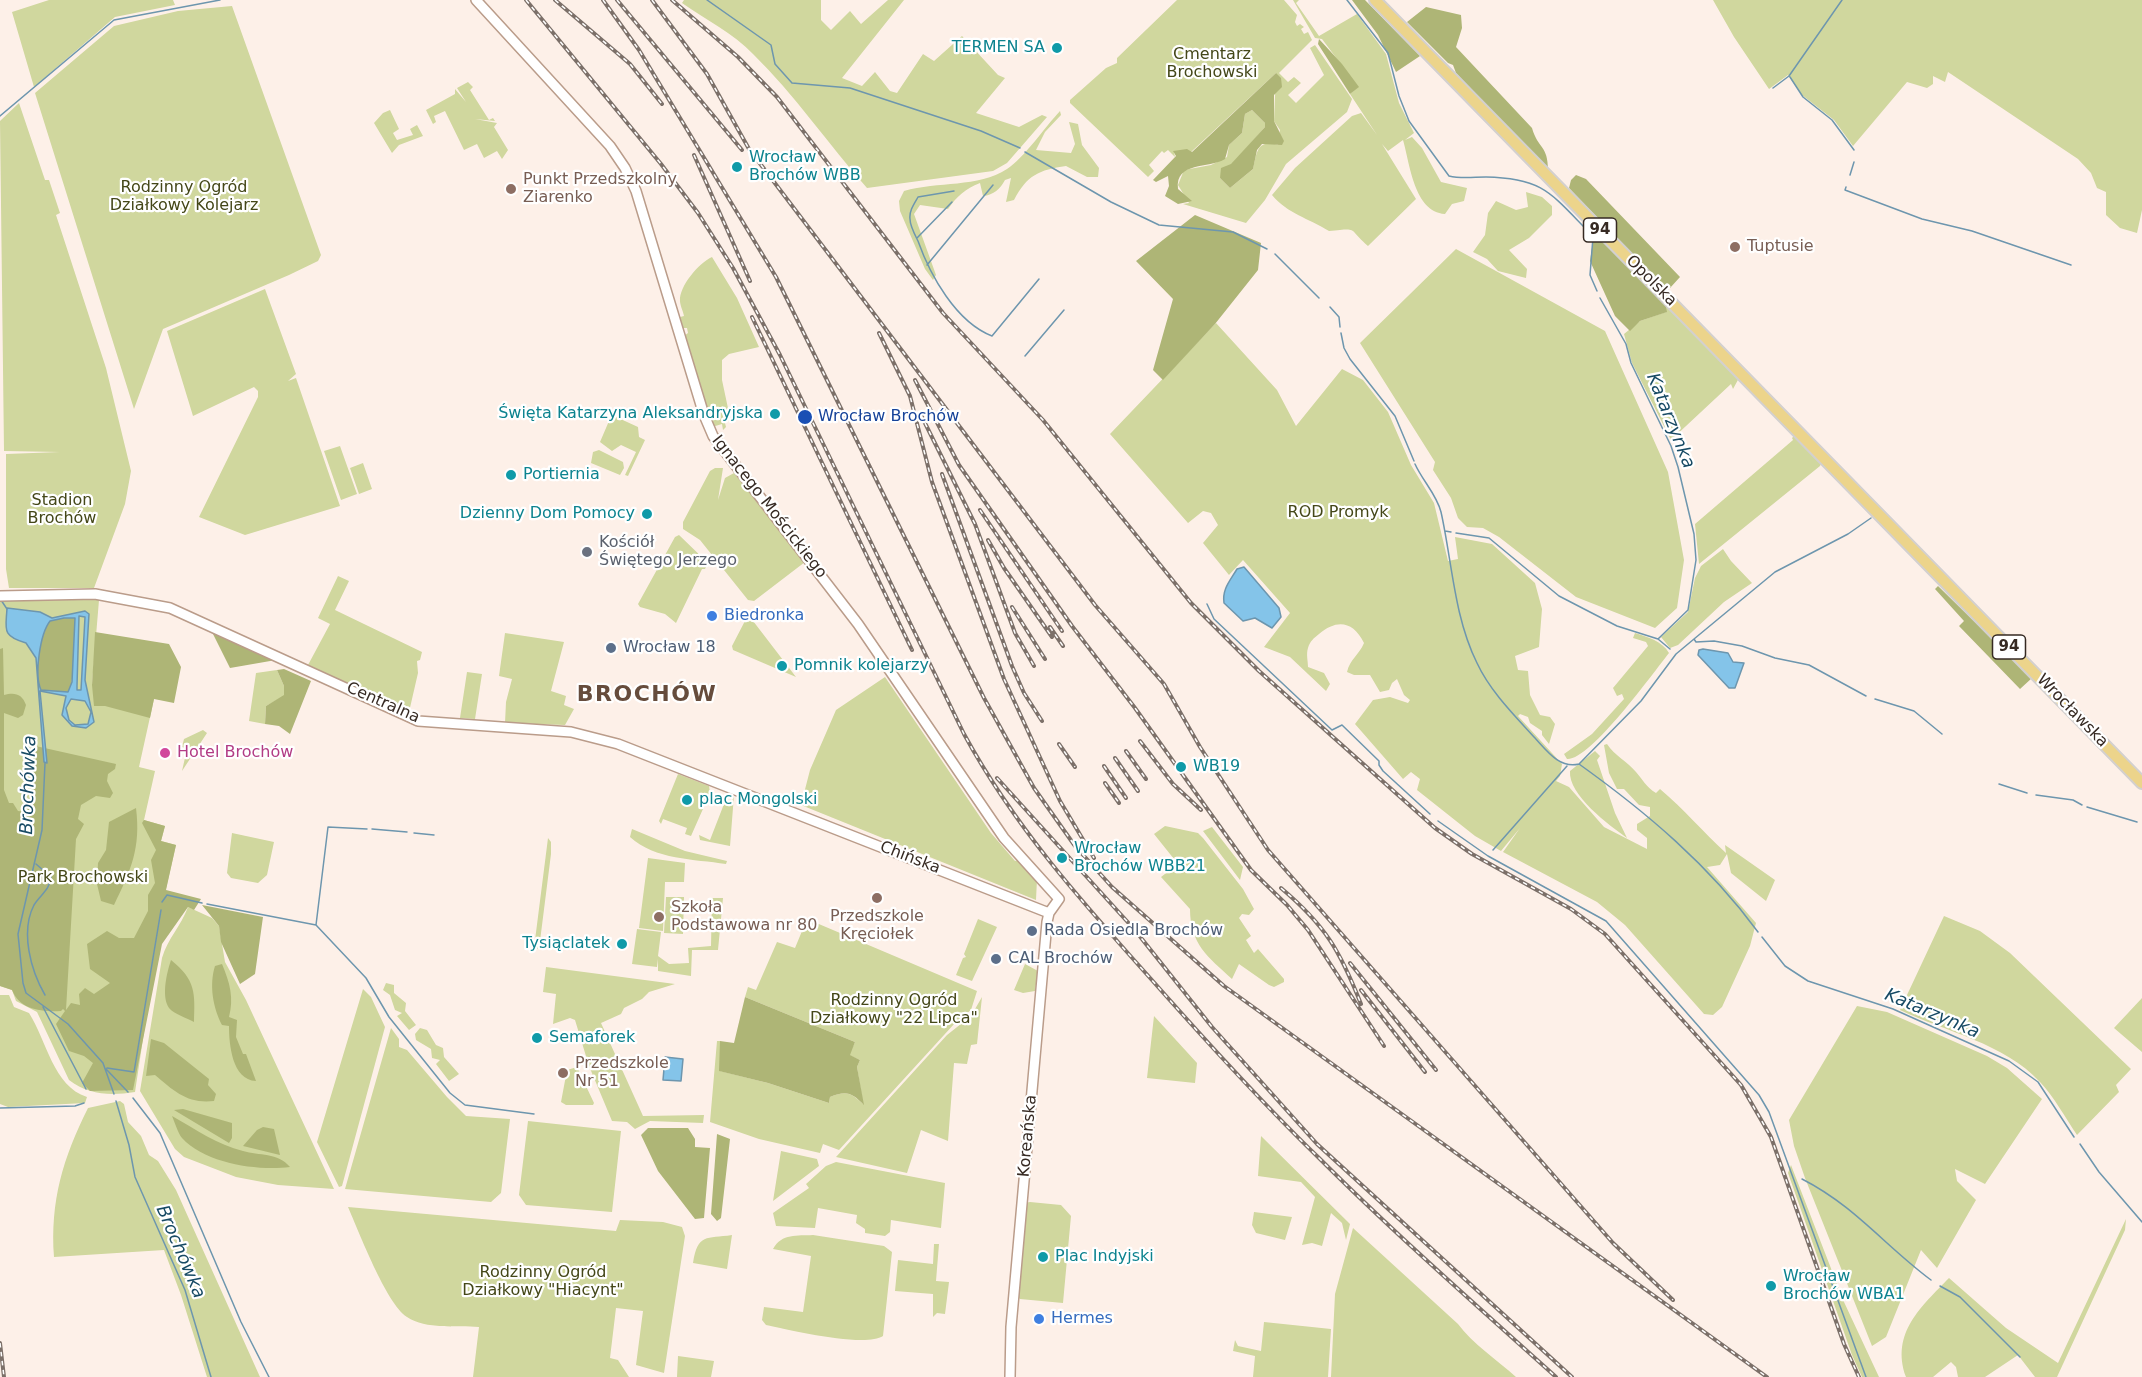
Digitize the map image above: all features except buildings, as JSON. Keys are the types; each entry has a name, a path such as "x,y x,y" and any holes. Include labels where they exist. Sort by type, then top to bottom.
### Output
{"main road":[{"name":"Opolska","path":"1375,0 1877,512"},
{"name":"Wrocławska","path":"1877,512 2142,783"}],"street":[{"name":"Ignacego Mościckiego","path":"476,0 610,146 625,168 636,191 704,415 713,436 858,624 1004,838 1059,899 1049,913"},
{"name":"Centralna","path":"2,596 95,594 170,608 418,721 571,732 641,753 771,803"},
{"name":"Chińska","path":"771,803 1049,913"},
{"name":"Koreańska","path":"1010,1377 1011,1328 1049,913"}],"green space":[{"path":"49,0 173,0 175,5 115,17 34,87 12,12"},
{"path":"684,0 821,0 821,20 831,30 850,11 861,24 888,0 904,0 842,78 862,86 875,72 890,91 897,93 923,54 934,61 962,36 998,75 1005,78 976,113 1019,127 1042,115 1047,117 1007,163 993,171 867,188 768,70 737,40 682,3"},
{"name":"Cmentarz Brochowski","path":"1177,0 1284,0 1297,15 1295,22 1297,26 1300,24 1304,27 1301,29 1304,34 1308,32 1312,40 1279,73 1288,82 1294,77 1301,83 1288,95 1296,103 1324,75 1310,48 1315,45 1352,99 1347,112 1286,164 1265,200 1246,223 1183,204 1189,203 1178,185 1184,170 1211,165 1227,157 1229,145 1242,133 1245,114 1252,110 1265,123 1265,127 1220,178 1230,188 1253,169 1257,152 1262,145 1278,145 1280,130 1274,121 1276,73 1191,152 1174,152 1175,157 1168,150 1164,153 1162,151 1149,165 1154,171 1148,177 1070,103 1070,100 1106,68 1117,63 1117,58"},
{"path":"1293,0 1299,0 1296,3 1319,36 1357,14 1386,54 1399,103 1414,133 1405,140 1412,137 1422,148 1441,182 1467,188 1464,201 1452,204 1445,214 1426,205 1415,185 1403,140 1388,151 1382,144 1416,199 1368,246 1352,231 1329,231 1292,211 1272,195 1295,168 1352,116 1361,113 1377,135 1350,94 1358,87 1322,39 1315,38"},
{"path":"1352,0 1365,0 1420,56 1396,72 1378,35"},
{"path":"1713,0 2142,0 2142,210 2137,233 2120,228 2106,215 2106,192 2097,188 2091,173 2078,159 1948,72 1945,82 1933,76 1933,84 1927,88 1907,82 1853,146 1834,120 1802,95 1788,75 1769,89 1734,37"},
{"name":"Rodzinny Ogród Działkowy Kolejarz","path":"232,6 321,255 318,261 289,275 163,329 134,409 35,93 114,26 178,11"},
{"path":"1426,7 1461,15 1462,28 1456,47 1532,128 1545,151 1548,170 1456,73 1453,65 1448,63 1407,22"},
{"path":"1319,39 1359,87 1350,94 1318,44"},
{"path":"1276,73 1281,78 1282,87 1274,95 1274,121 1284,141 1282,145 1262,144 1257,150 1253,169 1230,188 1220,178 1221,168 1231,164 1265,127 1265,123 1252,110 1245,114 1242,133 1229,145 1225,159 1194,167 1182,174 1178,189 1192,201 1178,204 1165,196 1169,186 1168,176 1156,182 1153,180 1176,156 1173,151 1187,149 1192,152"},
{"path":"468,82 473,87 470,90 489,120 493,118 495,121 475,119 497,123 494,127 508,150 502,159 497,151 484,158 477,144 464,150 445,111 434,116 436,122 433,124 426,110 455,94 455,89 466,102 457,88"},
{"name":"Stadion Brochów","path":"19,103 45,180 49,180 60,213 56,215 106,368 131,471 125,504 94,588 9,588 6,569 6,454 60,452 4,451 0,121"},
{"path":"390,110 399,129 393,133 397,140 413,135 410,129 417,125 423,136 399,145 392,153 374,123 383,113"},
{"path":"1060,111 1061,115 1045,132 1036,150 1071,153 1075,144 1069,122 1078,124 1082,145 1099,168 1098,177 1087,177 1066,166 1048,169 1035,175 1029,179 1014,200 1006,202 1011,178 1005,180 996,191 983,196 980,183 975,185 962,193 948,209 920,205 914,214 936,275 933,280 925,269 900,211 899,201 904,191 971,182 996,175 1020,158"},
{"path":"1576,175 1586,179 1680,277 1670,288 1664,287 1569,188 1571,180"},
{"path":"1526,192 1542,197 1552,206 1552,215 1529,238 1509,250 1527,269 1526,278 1498,271 1487,259 1473,252 1485,235 1488,213 1496,201 1516,210 1528,207"},
{"path":"1195,215 1261,243 1258,270 1215,324 1163,380 1153,370 1173,299 1136,261"},
{"path":"1594,234 1665,302 1667,312 1640,321 1630,331 1615,316 1590,261"},
{"path":"1456,249 1605,331 1668,472 1684,560 1677,608 1655,628 1576,597 1499,537 1483,528 1467,527 1458,518 1451,498 1433,470 1435,462 1360,343"},
{"path":"712,257 737,298 759,347 729,354 722,360 722,380 729,413 723,415 726,427 723,430 722,424 712,427 684,336 688,333 687,328 683,328 680,317 684,316 680,301 686,282"},
{"path":"265,289 296,374 288,381 296,378 340,506 245,535 199,517 258,397 258,391 254,387 193,416 167,331"},
{"path":"1665,302 1739,378 1733,389 1731,384 1671,440 1632,363 1624,334 1640,321 1666,312"},
{"name":"ROD Promyk","path":"1216,323 1277,390 1296,426 1342,369 1363,380 1388,412 1411,465 1434,503 1448,561 1458,559 1455,537 1492,544 1535,583 1542,609 1539,647 1515,656 1518,670 1528,671 1530,695 1540,715 1550,717 1555,724 1549,744 1542,735 1542,731 1530,723 1528,717 1520,714 1518,716 1562,764 1560,776 1556,781 1569,787 1604,827 1647,849 1647,838 1637,830 1637,824 1650,816 1650,807 1639,805 1624,789 1617,789 1609,773 1604,745 1607,744 1650,788 1656,793 1660,789 1726,853 1725,845 1775,880 1766,901 1731,873 1727,854 1720,865 1707,867 1756,923 1750,946 1722,1007 1713,1015 1704,1014 1625,925 1597,902 1503,852 1520,828 1501,851 1475,836 1417,790 1420,779 1411,772 1403,779 1355,724 1373,700 1390,697 1408,703 1410,700 1404,695 1397,679 1389,690 1380,692 1370,675 1354,675 1347,672 1364,643 1355,630 1344,625 1332,626 1315,637 1309,646 1308,667 1324,673 1330,684 1326,691 1290,657 1264,647 1290,613 1243,560 1229,575 1203,543 1218,525 1211,513 1203,511 1188,523 1110,434"},
{"path":"614,416 638,427 639,437 645,440 628,476 625,475 636,452 621,445 612,451 600,442 609,421"},
{"path":"1794,436 1822,462 1820,466 1699,564 1695,524 1793,440"},
{"path":"340,446 357,494 341,500 324,451"},
{"path":"599,450 623,462 624,468 620,475 591,463 593,452"},
{"path":"363,463 372,489 359,494 350,468"},
{"path":"723,468 718,500 725,478 734,473 805,562 754,601 748,600 700,540 683,529 683,522 710,471"},
{"path":"679,535 708,563 705,569 702,569 676,623 665,614 640,607 638,604 675,537"},
{"path":"1723,549 1752,583 1724,602 1678,645 1670,648 1661,637 1688,612 1695,578 1701,566"},
{"path":"338,576 349,581 335,610 422,652 420,660 417,661 418,673 409,712 308,665 330,624 318,618"},
{"path":"1938,586 2032,678 2020,689 1959,626 1964,621 1935,589"},
{"name":"Park Brochowski","path":"0,599 99,600 92,684 154,699 139,767 155,771 144,820 165,826 161,841 176,845 165,893 135,1092 100,1093 84,1089 69,1080 37,1012 16,1001 12,990 0,986"},
{"path":"67,617 75,618 70,690 66,693 41,690 38,665 43,635 50,621"},
{"path":"747,617 750,617 796,677 733,650 732,646"},
{"path":"95,632 169,644 181,667 174,703 154,699 150,718 105,706 94,706 92,685"},
{"path":"212,632 276,660 230,668"},
{"path":"505,633 564,642 551,691 566,696 564,705 574,709 565,725 505,723 506,702 512,679 499,676"},
{"path":"1635,633 1659,642 1669,653 1605,732 1577,756 1567,759 1564,754 1592,734 1624,699 1622,694 1617,696 1613,688 1648,646 1646,642 1633,638"},
{"path":"3,648 4,695 18,695 26,705 23,715 18,718 4,713 4,790 9,803 13,803 18,811 27,812 34,783 31,745 116,764 115,769 108,774 107,781 113,793 110,798 96,796 81,805 78,819 84,824 76,839 66,1010 71,1003 80,1005 79,994 85,988 94,994 110,983 90,969 87,944 107,931 119,938 134,938 148,911 148,895 155,883 151,860 156,850 142,823 144,820 165,826 161,841 176,845 166,890 201,899 194,910 188,907 162,944 133,1090 90,1091 82,1083 93,1063 84,1056 69,1051 56,1024 65,1011 63,1009 61,1011 39,1010 26,1006 20,1002 12,990 0,986 0,649"},
{"path":"284,669 311,681 290,734 279,726 265,724 266,706 284,695 284,686 277,670"},
{"path":"277,670 284,686 284,696 266,706 265,724 249,721 256,673"},
{"path":"467,672 482,674 475,719 460,718"},
{"path":"885,677 991,833 1015,861 1019,860 1037,879 1036,900 801,805 810,770 836,710"},
{"path":"203,730 207,733 182,771 187,749 182,747 184,739"},
{"path":"1595,751 1600,756 1597,760 1615,813 1627,838 1591,809 1571,780 1570,771"},
{"path":"678,774 709,786 710,793 691,836 685,834 687,828 663,819 661,824 659,821"},
{"path":"734,795 730,846 700,840 699,835 710,840 724,804 731,806"},
{"path":"136,808 136,847 114,905 101,901 97,884 98,863 106,850 109,822"},
{"path":"1165,826 1198,833 1243,889 1254,909 1249,915 1242,914 1239,918 1251,936 1246,940 1254,953 1258,949 1284,979 1284,982 1274,987 1269,985 1239,964 1232,979 1202,949 1193,932 1190,909 1161,877 1178,864 1154,834"},
{"path":"1212,827 1243,867 1240,880 1203,831"},
{"path":"632,829 685,851 727,861 726,864 675,857 651,850 630,837"},
{"path":"232,833 274,842 267,875 258,883 231,878 227,873"},
{"path":"548,838 551,842 551,854 539,949 534,948"},
{"path":"648,858 685,863 684,882 665,882 663,931 639,928"},
{"path":"666,897 684,897 683,934 664,933"},
{"path":"712,898 723,898 718,950 692,950 691,976 658,971 658,959 657,967 632,964 637,929 661,932 658,956 669,964 689,963 688,948 711,946"},
{"path":"202,905 263,917 255,974 240,984 221,942 219,926"},
{"path":"188,907 212,918 219,926 225,962 246,1000 334,1189 278,1185 236,1177 184,1157 175,1149 140,1091 162,958"},
{"path":"1944,916 1980,931 2010,953 2131,1069 2116,1085 2119,1092 2077,1135 2050,1094 2026,1069 1992,1048 1900,1010"},
{"name":"Rodzinny Ogród Działkowy \"22 Lipca\"","path":"807,919 977,991 971,1010 955,1023 839,1150 823,1144 820,1153 759,1139 710,1122 717,1041 720,1041 720,1071 768,1083 829,1103 830,1097 848,1094 863,1104 857,1067 860,1060 849,1055 855,1042 745,997 748,987 756,990 777,942 795,948"},
{"path":"978,919 997,927 972,981 956,975 963,958 966,957 964,954"},
{"path":"171,960 190,981 194,995 194,1022 174,1012 167,1003 166,984"},
{"path":"222,964 230,990 229,1017 237,1020 236,1037 243,1054 246,1054 256,1081 242,1075 237,1068 231,1051 229,1026 222,1025 216,1011 212,989 213,973 215,966"},
{"path":"1025,964 1038,971 1035,991 1023,993 1014,990"},
{"path":"546,967 675,984 649,992 642,999 624,1008 621,1014 601,1023 643,1116 704,1115 703,1123 650,1121 635,1129 627,1122 612,1121 589,1066 575,1020 570,1018 553,1024 556,994 543,992"},
{"path":"386,983 394,985 394,993 406,1003 405,1011 416,1025 409,1030 397,1016 402,1013 395,1010 390,995 383,990"},
{"path":"363,989 371,997 385,1027 342,1186 339,1187 317,1142"},
{"path":"0,995 9,995 14,1007 29,1013 58,1073 75,1091 87,1097 85,1103 8,1107 0,1104"},
{"path":"745,997 855,1042 850,1055 860,1060 857,1067 864,1105 845,1093 830,1097 829,1103 768,1083 719,1071 720,1041 734,1043"},
{"path":"982,997 977,1044 971,1045 967,1064 954,1063 948,1141 921,1130 907,1173 836,1157 947,1035 971,1016"},
{"path":"2142,998 2142,1052 2114,1028"},
{"path":"1857,1006 1887,1012 1987,1056 2007,1068 2042,1099 1985,1184 1955,1169 1957,1181 1976,1200 1937,1268 1921,1250 1886,1337 1872,1346 1805,1178 1794,1146 1789,1120"},
{"path":"1154,1016 1197,1063 1195,1083 1147,1078"},
{"path":"391,1028 399,1039 399,1047 407,1050 466,1116 510,1119 501,1193 491,1202 345,1189"},
{"path":"420,1028 427,1030 436,1045 443,1048 444,1057 459,1074 449,1081 436,1064 440,1060 432,1058 431,1049 416,1040 415,1034"},
{"path":"151,1039 164,1043 209,1079 208,1085 216,1094 214,1101 189,1099 155,1075 146,1076"},
{"path":"577,1067 593,1105 566,1105 561,1102 567,1070"},
{"path":"120,1101 124,1104 128,1122 141,1136 149,1155 158,1161 176,1190 260,1377 207,1377 164,1250 54,1257 56,1198 65,1162 79,1126 88,1108"},
{"path":"183,1109 232,1123 232,1138 229,1143 174,1110"},
{"path":"172,1116 225,1145 249,1153 280,1159 290,1167 263,1168 233,1164 204,1154 182,1138"},
{"path":"528,1121 621,1131 612,1212 526,1205 519,1195"},
{"path":"263,1127 274,1129 280,1155 243,1146 257,1130"},
{"path":"648,1128 688,1128 695,1139 695,1147 710,1148 704,1218 695,1219 658,1171 641,1135"},
{"path":"717,1134 730,1139 721,1218 717,1221 711,1214"},
{"path":"1261,1136 1350,1224 1346,1240 1342,1223 1331,1213 1322,1246 1312,1243 1302,1245 1315,1197 1301,1182 1258,1176"},
{"path":"781,1151 817,1159 819,1166 773,1201"},
{"path":"836,1162 945,1183 941,1228 891,1220 890,1232 885,1236 865,1233 865,1229 856,1223 857,1215 818,1208 815,1228 776,1226 773,1213 809,1188 806,1184 826,1166"},
{"path":"1791,1165 1844,1302 1879,1377 1862,1377 1852,1355 1788,1173"},
{"name":"Plac Indyjski","path":"1025,1203 1061,1205 1071,1216 1063,1303 1020,1299 1017,1296"},
{"name":"Rodzinny Ogród Działkowy \"Hiacynt\"","path":"348,1207 616,1231 620,1220 663,1222 682,1227 685,1236 664,1373 636,1365 643,1311 616,1308 610,1358 618,1360 629,1377 473,1377 479,1327 423,1324 407,1317 390,1297 382,1283"},
{"path":"1254,1212 1292,1217 1285,1240 1256,1233 1252,1225"},
{"path":"2126,1219 2125,1230 2057,1377 2035,1377 2018,1355 1985,1377 1958,1377 1956,1367 1951,1362 1933,1377 1906,1377 1902,1361 1905,1334 1919,1310 1949,1278 2006,1328 2058,1363"},
{"path":"1353,1228 1458,1324 1477,1345 1516,1377 1331,1377 1335,1294"},
{"path":"732,1235 727,1269 693,1263 698,1247 705,1239"},
{"path":"813,1235 884,1246 892,1252 883,1336 860,1340 827,1337 766,1325 762,1320 764,1307 803,1312 811,1256 773,1249 785,1238"},
{"path":"934,1244 939,1244 936,1281 949,1282 945,1314 937,1313 933,1317 933,1294 895,1291 898,1260 933,1264"},
{"path":"1264,1322 1331,1329 1328,1377 1253,1377 1255,1356 1233,1351 1235,1340 1238,1346 1261,1351"},
{"path":"678,1356 714,1361 711,1377 677,1377"}],"water":[{"path":"1244,567 1279,608 1281,617 1272,628 1255,618 1243,621 1224,603 1224,593 1229,581 1237,569"},
{"path":"7,608 40,612 52,618 85,611 89,614 85,680 94,722 86,728 72,726 62,715 66,696 40,691 47,763 44,762 36,658 26,643 12,638 7,631","holes":["79,616 85,617 81,690 77,690","75,618 72,682 68,692 41,690 39,683 38,665 41,645 50,621","71,699 85,701 91,712 88,724 75,725 69,720 66,708"]},
{"path":"1699,650 1728,653 1733,662 1744,663 1735,688 1729,688 1698,655"},
{"path":"665,1057 683,1059 681,1081 663,1080"}],"waterway":[{"name":"Brochówka","path":"0,116 114,20 220,0"},
{"path":"707,0 771,45 775,64 792,83 850,88 981,131 1020,148"},
{"name":"Katarzynka","path":"1347,0 1388,53 1399,96 1409,121 1449,176 1505,178 1532,184 1563,205 1586,229"},
{"path":"1773,88 1789,76 1842,0"},
{"path":"1790,77 1803,97 1832,120 1854,150"},
{"path":"1025,152 1111,202 1159,225 1233,232 1267,249"},
{"path":"1850,175 1854,162"},
{"path":"927,265 993,185"},
{"path":"1846,187 1845,190 1922,219 1972,231 2071,265"},
{"path":"954,191 918,197 912,208 910,222 937,282 956,309 967,320 992,336 1039,279"},
{"path":"917,238 952,202"},
{"name":"Katarzynka","path":"1593,237 1590,275 1597,291"},
{"path":"1275,254 1319,298"},
{"name":"Katarzynka","path":"1600,298 1626,344 1631,363 1671,446 1694,534 1696,560 1688,610 1658,639"},
{"path":"1330,307 1339,317 1340,327"},
{"path":"1025,356 1064,310"},
{"path":"1341,333 1344,348 1350,359 1395,416 1414,461"},
{"name":"Katarzynka","path":"1415,464 1441,512 1458,608 1469,645 1482,673 1496,693 1554,758 1566,764 1579,764 1675,841 1719,884 1758,932"},
{"path":"1579,764 1641,701 1676,654 1775,572 1848,534 1871,518"},
{"name":"Katarzynka","path":"1445,531 1451,532"},
{"name":"Katarzynka","path":"1456,533 1489,538 1559,596 1617,626 1658,639 1670,649"},
{"name":"Brochówka","path":"1,600 7,609"},
{"path":"1207,604 1214,619 1332,730 1342,725 1379,761 1383,771 1430,814"},
{"path":"1694,639 1696,642 1714,641 1742,646 1775,658 1809,665 1866,696"},
{"path":"1875,699 1914,711 1942,734"},
{"name":"Brochówka","path":"45,763 42,830 18,934 23,983 26,993 68,1024 103,1063 114,1094"},
{"path":"1493,850 1567,766"},
{"path":"1999,784 2027,793"},
{"path":"2036,795 2073,800 2082,805"},
{"path":"2087,807 2137,822"},
{"path":"1438,821 1488,856 1606,921 1759,1095 1769,1112 1866,1377"},
{"path":"207,904 316,925 328,827 367,829"},
{"path":"372,829 407,832"},
{"path":"414,833 434,835"},
{"path":"36,864 51,877 47,889 34,905 28,927 29,951 35,975 45,995"},
{"path":"162,902 167,895 202,903"},
{"path":"107,1068 134,1072 161,910"},
{"path":"316,925 366,978 389,1017 450,1093 465,1105 534,1114"},
{"name":"Katarzynka","path":"1762,937 1785,966 1808,981 1893,1009 2009,1061 2038,1082 2074,1137"},
{"path":"43,1007 86,1089"},
{"path":"106,1069 128,1092"},
{"path":"133,1098 160,1133 241,1322 269,1377"},
{"name":"Brochówka","path":"116,1101 129,1145 135,1177 185,1290 211,1377"},
{"path":"0,1108 75,1106 84,1103"},
{"name":"Katarzynka","path":"2080,1144 2099,1172 2142,1222"},
{"path":"1802,1179 1838,1201 1931,1280"},
{"path":"1940,1286 1960,1297 2020,1357"}],"railway":[{"path":"526,0 661,164 698,213 733,268 780,355 964,734 1027,832 1100,921 1275,1115 1406,1242 1556,1377"},
{"path":"555,0 630,64 662,104"},
{"path":"603,0 639,50 776,277 984,698 1034,788 1075,846 1112,887 1224,986 1767,1377"},
{"path":"617,0 742,150"},
{"path":"652,0 707,74 749,149 1095,605 1164,684 1200,747 1268,850 1613,1243 1673,1300"},
{"path":"672,0 738,57 777,97 943,313 1043,420 1191,603 1259,671 1435,828 1472,854 1571,909 1605,934 1741,1085 1771,1137 1844,1344 1859,1377"},
{"path":"694,155 750,281"},
{"path":"752,317 912,650"},
{"path":"879,333 910,396 932,482 1004,679 1060,801 1094,858"},
{"path":"915,380 959,465 1072,626 1135,708 1251,870 1287,905 1308,930 1384,1046"},
{"path":"921,415 975,524 1015,633 1034,666"},
{"path":"942,474 1012,666 1024,693 1042,721"},
{"path":"980,510 1062,631"},
{"path":"988,540 1004,568 1052,637"},
{"path":"1012,607 1045,659"},
{"path":"1050,627 1063,646"},
{"path":"1140,741 1173,784 1201,810"},
{"path":"1059,744 1075,767"},
{"path":"1126,751 1146,779"},
{"path":"1115,758 1138,791"},
{"path":"1104,766 1126,798"},
{"path":"997,778 1134,929 1212,1027 1317,1144 1572,1377"},
{"path":"1105,783 1119,803"},
{"path":"1281,888 1310,915 1330,940 1361,1004"},
{"path":"1350,963 1436,1070"},
{"path":"1361,990 1425,1072"},
{"path":"0,1343 4,1377"}],"place":[{"name":"TERMEN SA","path":"1057,48"},
{"name":"Wrocław Brochów WBB","path":"737,167"},
{"name":"Punkt Przedszkolny Ziarenko","path":"511,189"},
{"name":"Tuptusie","path":"1735,247"},
{"name":"Święta Katarzyna Aleksandryjska","path":"775,414"},
{"name":"Wrocław Brochów","path":"805,417"},
{"name":"Portiernia","path":"511,475"},
{"name":"Dzienny Dom Pomocy","path":"647,514"},
{"name":"Kościół Świętego Jerzego","path":"587,552"},
{"name":"Biedronka","path":"712,616"},
{"name":"Wrocław 18","path":"611,648"},
{"name":"Pomnik kolejarzy","path":"782,666"},
{"name":"Hotel Brochów","path":"165,753"},
{"name":"WB19","path":"1181,767"},
{"name":"plac Mongolski","path":"687,800"},
{"name":"Wrocław Brochów WBB21","path":"1062,858"},
{"name":"Przedszkole Kręciołek","path":"877,898"},
{"name":"Szkoła Podstawowa nr 80","path":"659,917"},
{"name":"Rada Osiedla Brochów","path":"1032,931"},
{"name":"Tysiąclatek","path":"622,944"},
{"name":"CAL Brochów","path":"996,959"},
{"name":"Semaforek","path":"537,1038"},
{"name":"Przedszkole Nr 51","path":"563,1073"},
{"name":"Plac Indyjski","path":"1043,1257"},
{"name":"Wrocław Brochów WBA1","path":"1771,1286"},
{"name":"Hermes","path":"1039,1319"}],"district":[{"name":"BROCHÓW","path":"647,695"}]}
